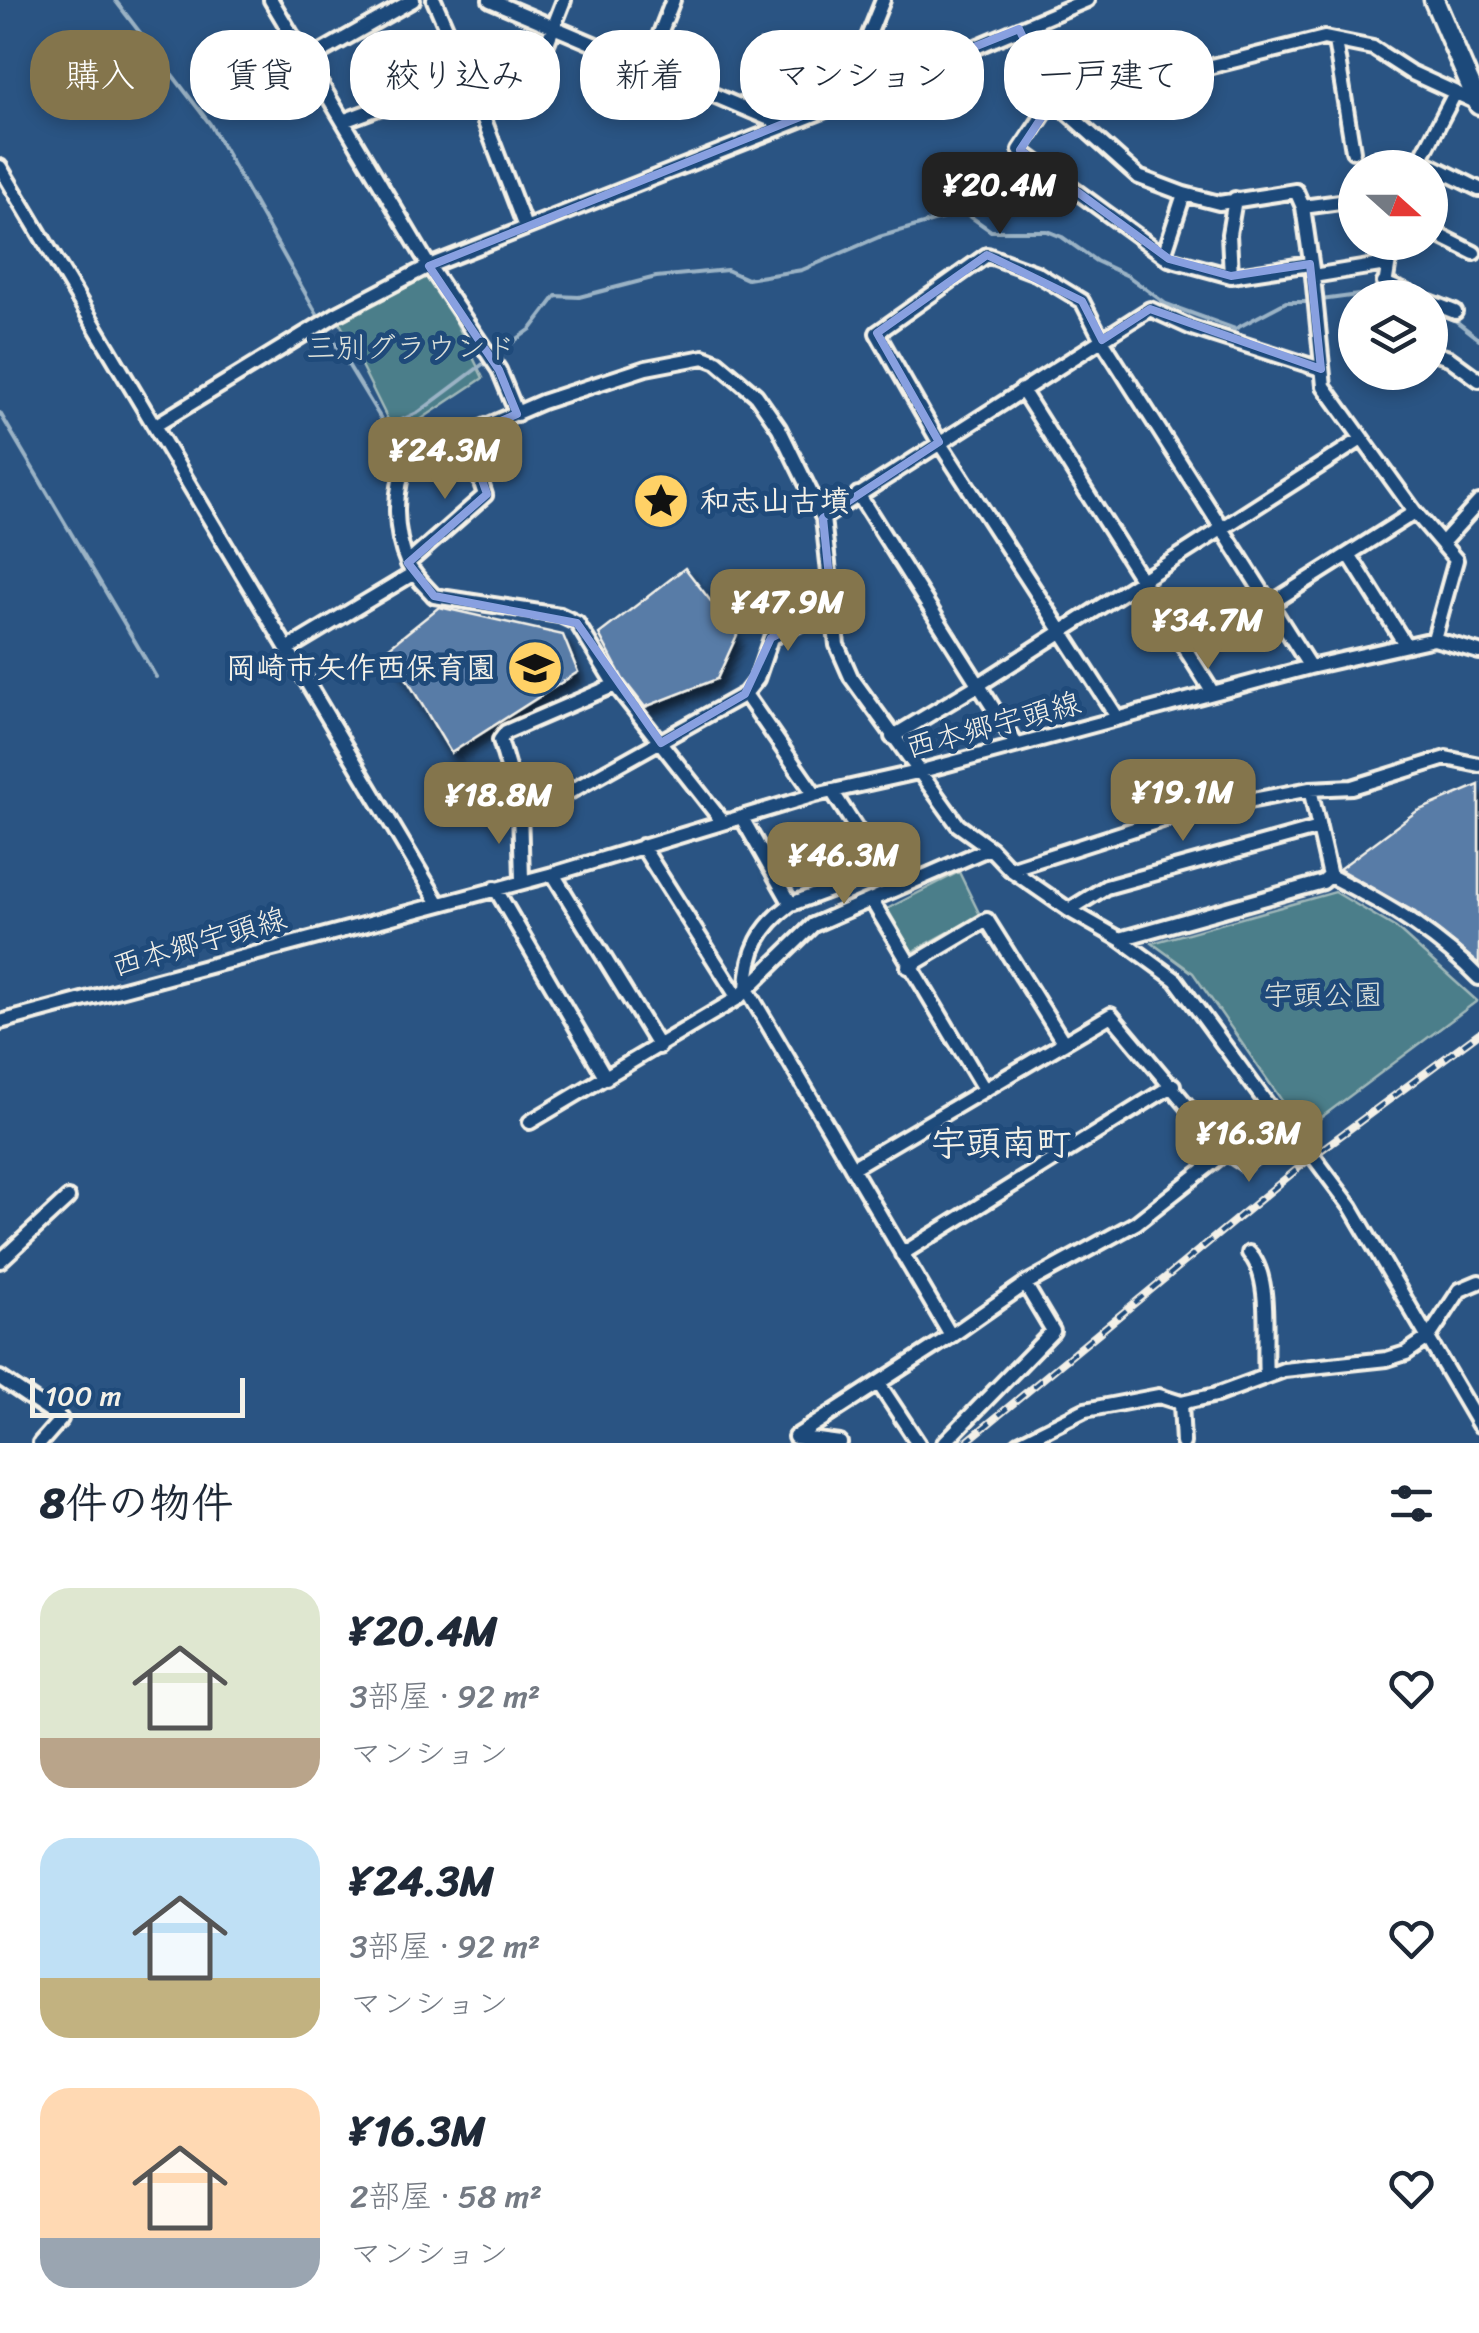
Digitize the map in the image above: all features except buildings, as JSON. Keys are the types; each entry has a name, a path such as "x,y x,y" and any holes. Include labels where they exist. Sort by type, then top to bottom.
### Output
{"street":[{"path":"271,0 289,30"},
{"path":"330,47 413,0"},
{"path":"434,0 447,30"},
{"path":"490,0 580,37"},
{"path":"552,30 564,0"},
{"path":"661,30 673,0"},
{"path":"871,30 883,0"},
{"path":"984,44 1087,0"},
{"path":"1434,0 1479,104"},
{"path":"1214,66 1324,38 1373,48 1410,72 1479,104"},
{"path":"1335,40 1353,150"},
{"path":"1425,150 1455,94"},
{"path":"720,98 784,125"},
{"path":"330,99 429,266 499,370 518,414"},
{"path":"343,121 350,119"},
{"path":"483,120 524,227"},
{"path":"156,426 337,314 429,266 798,120"},
{"path":"1039,120 1020,150 1164,255 1231,276 1386,264"},
{"path":"1075,120 1139,176 1184,194 1219,203 1296,191 1303,208 1324,386 1360,440 1456,560 1434,640"},
{"path":"0,167 438,902 495,888 606,1078"},
{"path":"1448,176 1479,189"},
{"path":"1164,255 1184,194"},
{"path":"1231,276 1229,234 1234,199"},
{"path":"1303,208 1338,203"},
{"path":"1448,240 1474,253"},
{"path":"1116,717 939,442 877,333 987,255 1036,273 1082,301 1102,340 1310,667"},
{"path":"1385,280 1387,260"},
{"path":"824,518 1150,308 1192,328 1321,369"},
{"path":"1448,310 1454,312"},
{"path":"722,821 616,685 577,623 560,615 434,596 411,568 398,528 400,474 408,460 542,402 646,368 704,357 717,362 756,395 778,428 824,518 836,645 843,664 892,736 958,825 990,848 1010,869 1176,980 1287,1132 1313,1156 1351,1208 1479,1425"},
{"path":"1448,358 1479,380"},
{"path":"1022,390 1213,693"},
{"path":"289,648 411,568 485,495 466,436"},
{"path":"892,736 1143,581 1360,440"},
{"path":"858,494 1016,744"},
{"path":"1443,542 1479,502"},
{"path":"1270,604 1415,512"},
{"path":"1350,556 1406,644"},
{"path":"520,809 541,802 546,805 745,694 757,679 771,638 832,608"},
{"name":"西本郷宇頭線","path":"495,888 815,795 918,772 1310,667 1434,640 1479,652"},
{"path":"522,880 520,809 500,740 506,732 616,685"},
{"path":"745,694 815,795"},
{"path":"1010,869 1181,814 1310,790 1352,787 1446,758 1479,765"},
{"path":"1310,790 1330,876"},
{"path":"832,791 883,870"},
{"path":"742,818 791,904"},
{"path":"1069,910 1106,887 1319,828"},
{"path":"642,846 852,1168 951,1336"},
{"path":"530,1122 742,994 814,925 990,848"},
{"path":"742,994 763,928 791,904 883,870 924,878"},
{"path":"553,874 659,1047"},
{"path":"1120,939 1324,882 1330,876"},
{"path":"1330,876 1381,902 1460,958 1479,978"},
{"path":"872,900 908,967 984,1090"},
{"name":"西本郷宇頭線","path":"0,1022 438,902"},
{"path":"908,967 987,920 1064,1043"},
{"path":"852,1168 1111,1015 1173,1084 1226,1152 1245,1164 1268,1146"},
{"path":"902,1254 1173,1084"},
{"path":"840,1443 794,1436 879,1384 1025,1284 1136,1223 1226,1152"},
{"path":"0,1261 68,1198"},
{"path":"1249,1253 1256,1260 1267,1312 1266,1376"},
{"path":"1018,1443 1085,1410 1159,1396 1182,1403 1284,1370 1387,1359 1406,1353 1429,1337 1460,1290 1479,1282"},
{"path":"944,1443 1054,1331 1025,1284"},
{"path":"0,1378 61,1418 40,1443"},
{"path":"879,1384 918,1443"},
{"path":"1182,1403 1183,1443"}],"highlighted area":[{"path":"1019,29 1053,100 1020,150 1169,259 1231,276 1310,264 1321,369 1150,309 1102,340 1082,301 987,255 877,333 939,442 823,518 832,607 771,638 745,694 661,743 577,623 434,596 414,573 408,563 487,494 466,436 517,414 499,370 429,266"}],"green space":[{"name":"三別グラウンド","path":"429,266 483,378 396,436 338,319"},
{"path":"959,872 980,915 912,952 887,909"},
{"name":"宇頭公園","path":"1335,892 1396,928 1477,1001 1303,1131 1193,973 1152,943"}],"waterway":[{"path":"115,0 210,124 386,427 419,412 487,361"},
{"path":"495,355 531,329 556,296 579,297 656,277 727,270 747,279 802,270 879,237 964,212 991,231 1047,231 1062,237 1166,304 1235,329 1286,302 1311,302"},
{"path":"1321,300 1338,298"},
{"path":"1448,318 1479,339"},
{"path":"0,413 156,677"}],"railway":[{"path":"965,1443 1313,1156 1479,1033"}],"place":[{"name":"和志山古墳","path":"661,501"},
{"name":"岡崎市矢作西保育園","path":"535,668"}],"district":[{"name":"宇頭南町","path":"1001,1143"}]}
